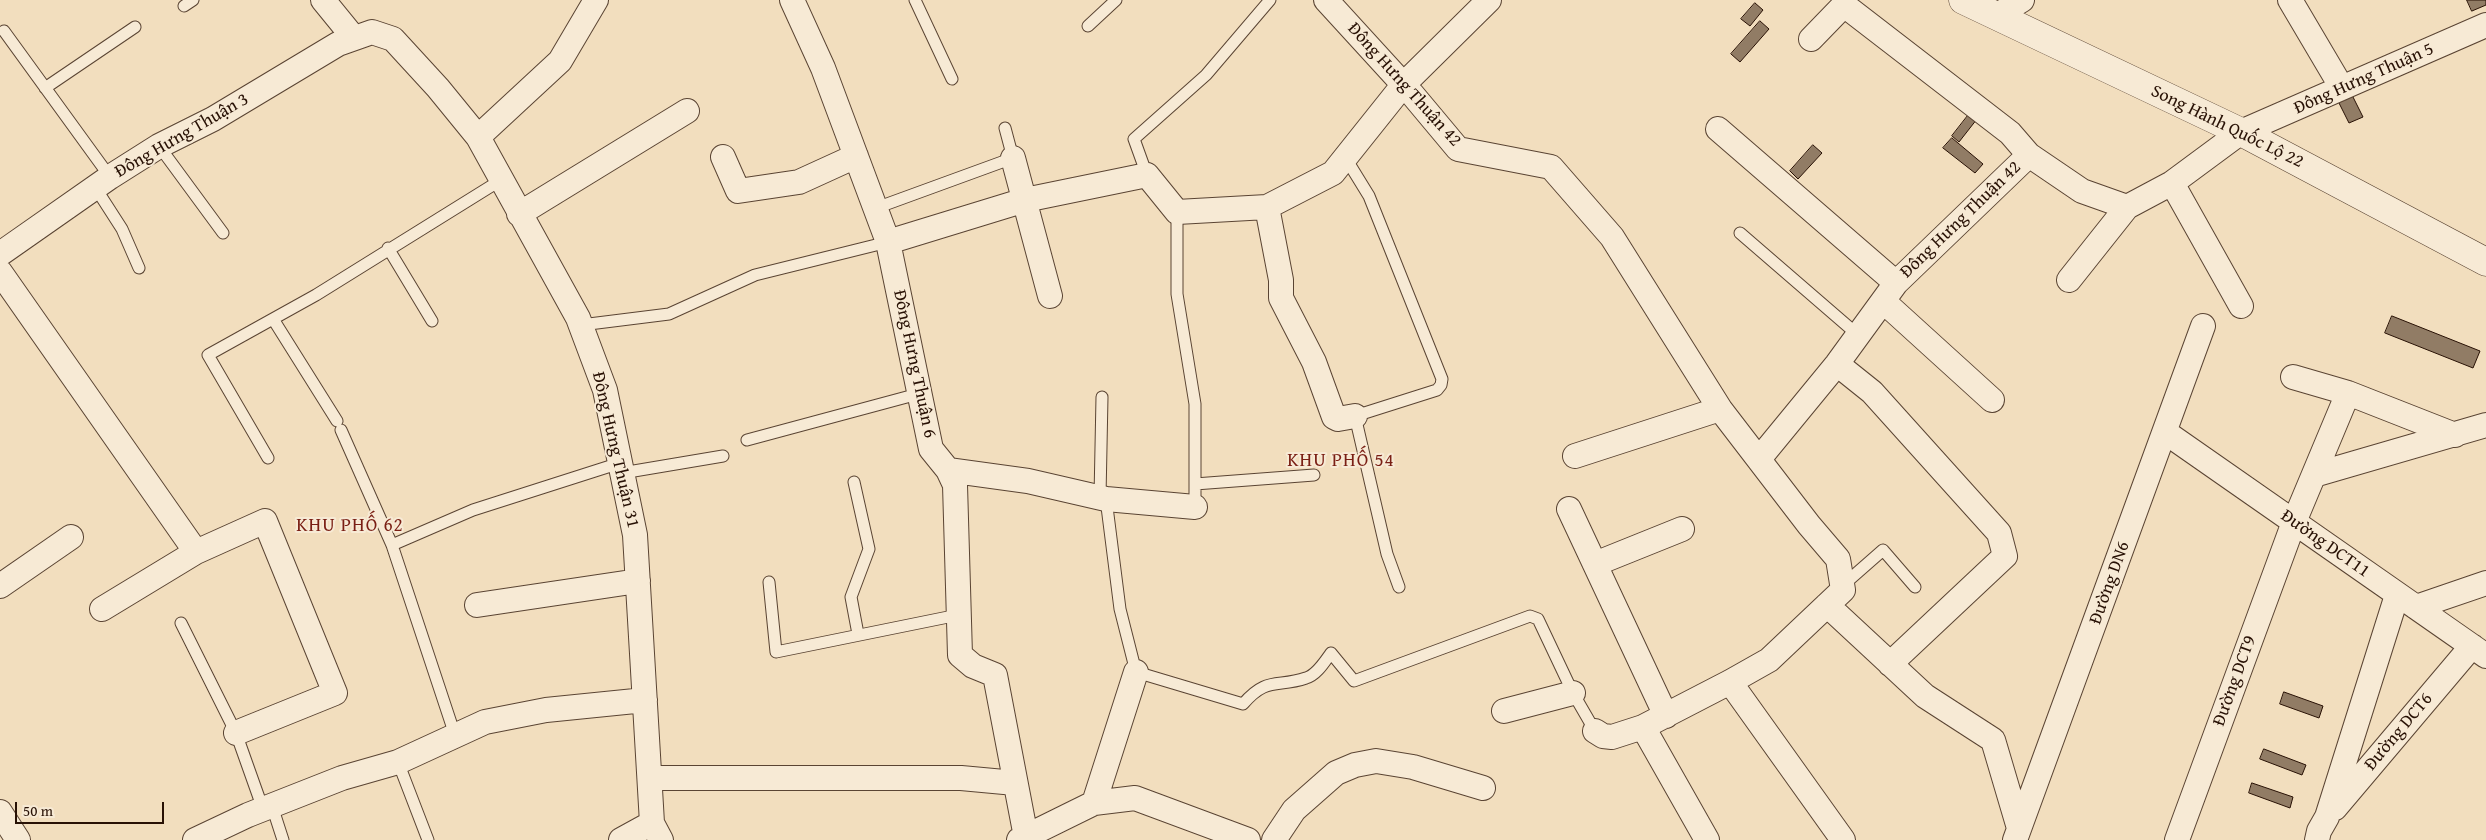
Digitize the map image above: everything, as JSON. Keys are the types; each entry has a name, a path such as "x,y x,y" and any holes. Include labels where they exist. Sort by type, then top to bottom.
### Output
{"street":[{"path":"323,0 363,35"},
{"path":"478,137 560,61 596,0"},
{"name":"Đông Hưng Thuận 6","path":"792,0 823,68 888,242 918,394 931,449 948,470 956,492 960,654 973,666 995,675 1015,783 1022,838"},
{"path":"888,242 1025,200 1147,174 1177,212 1267,206 1333,173 1404,84 1489,0"},
{"name":"Song Hành Quốc Lộ 22","path":"1963,0 2241,132 2486,262"},
{"path":"1996,16 2022,0"},
{"path":"2290,0 2342,88"},
{"name":"Đông Hưng Thuận 42","path":"1330,1 1404,84 1458,149 1551,167 1612,237 1720,408 1809,525 1838,559 1842,586"},
{"path":"1811,39 1844,5 2010,133 2029,154"},
{"name":"Đông Hưng Thuận 5","path":"2241,132 2484,30"},
{"name":"Đông Hưng Thuận 31","path":"363,35 393,39 438,88 478,137 518,214 580,325 605,390 635,535 650,778 657,832"},
{"name":"Đông Hưng Thuận 3","path":"0,254 102,182 159,146 213,119 338,44 363,35"},
{"path":"518,214 687,111"},
{"path":"1718,129 1889,292 1992,400"},
{"path":"2069,280 2127,207 2172,183 2241,132"},
{"name":"Đông Hưng Thuận 42","path":"1759,458 1837,364 1889,292 2029,154 2082,191 2127,207"},
{"path":"723,157 738,191 799,182 856,156"},
{"path":"1013,158 1050,296"},
{"path":"2172,183 2241,306"},
{"path":"1267,206 1281,280 1283,302 1314,362 1334,417 1338,419 1355,416"},
{"path":"0,272 196,552"},
{"name":"Đường DN6","path":"2017,834 2203,326"},
{"path":"1837,364 1872,392 1999,533 2005,556 1890,664"},
{"path":"2293,377 2348,393 2455,434"},
{"name":"Đường DCT9","path":"2177,840 2294,522 2348,393"},
{"path":"1575,456 1720,408"},
{"path":"2314,474 2486,426"},
{"name":"Đường DCT11","path":"2165,432 2479,651"},
{"path":"948,470 1028,480 1103,498 1195,496"},
{"path":"1569,509 1666,716"},
{"path":"102,609 196,552 265,521 334,693 236,733"},
{"path":"1595,564 1682,529"},
{"path":"0,586 71,537"},
{"path":"477,605 638,581"},
{"path":"2317,840 2406,601 2486,583"},
{"path":"1595,731 1603,736 1612,737 1643,727 1769,660 1843,590 1842,586"},
{"path":"1827,605 1925,696 1993,740 2017,834"},
{"name":"Đường DCT6","path":"2327,817 2479,651"},
{"path":"1094,803 1136,672"},
{"path":"1730,682 1843,840"},
{"path":"1504,711 1573,693"},
{"path":"195,840 268,807 342,778 398,762 485,722 546,710 645,700"},
{"path":"1643,727 1706,840"},
{"path":"1274,840 1294,810 1336,773 1355,764 1376,761 1413,766 1483,788"},
{"path":"650,778 961,778 1015,783"},
{"path":"1022,838 1094,803 1135,798 1248,840"},
{"path":"621,840 657,832"}],"lane":[{"path":"915,0 952,79"},
{"path":"1088,26 1116,0"},
{"path":"1147,174 1134,139 1206,74 1270,0"},
{"path":"45,88 135,27"},
{"path":"4,31 45,88 102,182 139,268"},
{"path":"876,208 1013,158 1005,128"},
{"path":"159,146 223,233"},
{"path":"1345,157 1369,196 1442,379 1441,385 1437,390 1355,416 1387,554 1399,587"},
{"path":"268,458 208,356 316,295 388,248 501,180"},
{"path":"1177,212 1177,294 1195,404 1195,496 1314,475"},
{"path":"1740,232 1858,335"},
{"path":"580,325 669,314 755,276 888,242"},
{"path":"388,248 432,321"},
{"path":"273,319 339,426 392,545 455,735"},
{"path":"747,440 918,394"},
{"path":"1102,397 1103,498 1120,609 1136,672 1243,704 1254,692 1263,686 1306,678 1317,670 1332,653 1354,681 1530,616 1538,619 1573,693 1595,731"},
{"path":"392,545 474,510 621,468 723,456"},
{"path":"854,482 869,550 851,597 858,634"},
{"path":"1842,586 1883,550 1915,587"},
{"path":"769,582 776,652 858,634 958,616"},
{"path":"181,623 236,733 283,840"},
{"path":"398,762 428,840"}],"building":[{"path":"2467,0 2486,0 2486,5 2472,11"},
{"path":"1755,3 1763,10 1750,26 1741,19"},
{"path":"1760,21 1769,29 1740,62 1731,54"},
{"path":"2351,93 2363,117 2349,123 2337,99"},
{"path":"1970,113 1977,119 1959,142 1952,136"},
{"path":"1952,138 1983,164 1975,173 1943,148"},
{"path":"1813,145 1822,153 1798,179 1790,171"},
{"path":"2392,316 2480,351 2473,368 2385,333"},
{"path":"2284,692 2323,706 2319,718 2280,704"},
{"path":"2264,749 2306,765 2302,775 2260,759"},
{"path":"2252,783 2293,797 2290,808 2249,793"}],"district":[{"name":"KHU PHỐ 54","path":"1341,461"},
{"name":"KHU PHỐ 62","path":"350,526"}]}
